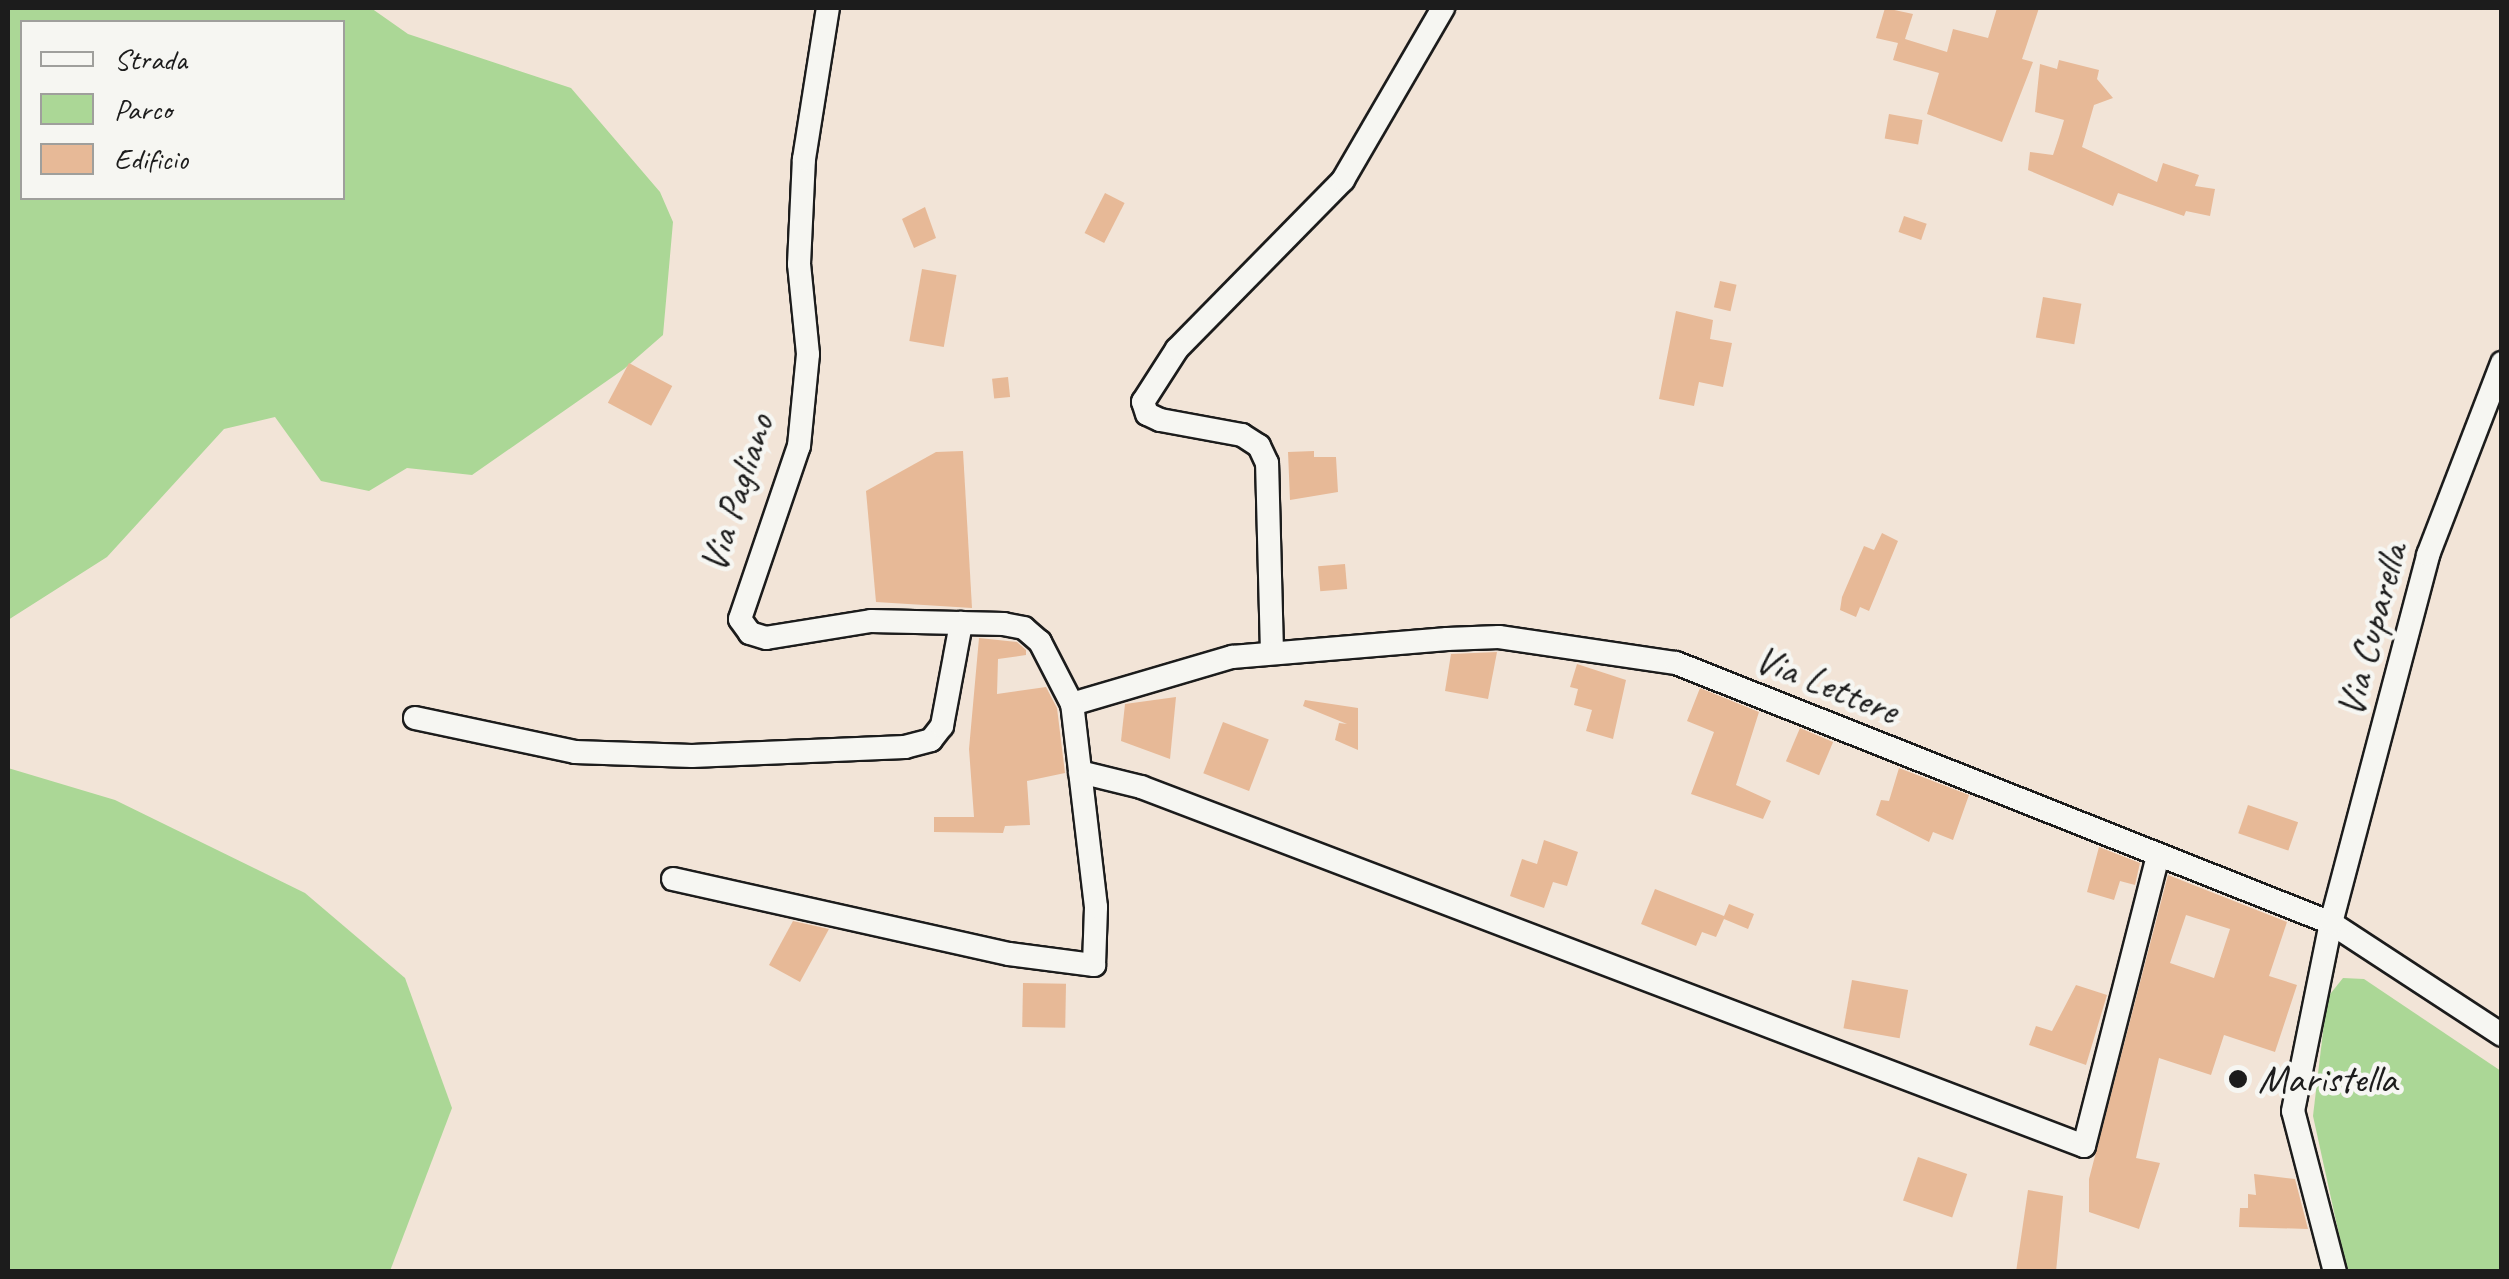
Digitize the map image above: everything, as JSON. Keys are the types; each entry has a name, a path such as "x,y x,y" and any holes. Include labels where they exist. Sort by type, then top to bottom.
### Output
{"street":[{"name":"Via Pagliano","path":"673,879 1009,954 1094,966 1096,907 1072,704 1060,670 1024,628 870,620 766,638 750,633 740,619 741,603 798,446 808,354 799,264 804,159 828,8"},
{"path":"1272,652 1267,462 1259,446 1242,435 1160,420 1147,414 1143,402 1177,349 1344,180 1443,8"},
{"name":"Via Cuparella","path":"2335,1272 2293,1111 2331,923 2428,555 2502,363"},
{"path":"415,718 575,752 692,756 905,747 930,740 942,726 961,622"},
{"name":"Via Lettere","path":"1072,704 1160,675 1272,652 1499,637 1676,663 2331,923 2502,1035"},
{"path":"1080,772 1141,787 2084,1146 2158,855"}],"green space":[{"path":"8,8 371,8 408,34 571,88 660,192 673,222 663,335 624,369 472,475 407,468 369,491 321,481 275,417 224,429 107,557 8,620"},
{"path":"8,768 115,800 305,893 405,978 452,1108 390,1271 8,1271"},
{"path":"2343,978 2364,979 2501,1071 2501,1271 2347,1271 2313,1116 2327,998"}],"building":[{"path":"1885,8 1913,14 1905,39 1947,52 1953,29 1988,38 1997,8 2039,8 2022,59 2033,62 2002,142 1927,114 1939,73 1893,60 1898,43 1876,38"},
{"path":"2059,60 2099,70 2097,79 2113,98 2094,105 2082,147 2157,182 2163,163 2199,175 2195,186 2215,189 2210,216 2186,211 2184,216 2118,193 2113,206 2028,170 2030,152 2053,155 2064,120 2035,112 2040,64 2057,69"},
{"path":"1889,114 1922,120 1918,145 1885,139"},
{"path":"1105,193 1125,203 1104,243 1085,233"},
{"path":"925,207 936,238 914,248 902,219"},
{"path":"1904,216 1927,224 1921,240 1898,232"},
{"path":"922,269 956,275 944,347 909,341"},
{"path":"1720,281 1737,285 1730,311 1714,307"},
{"path":"2043,297 2081,304 2074,344 2036,337"},
{"path":"1676,311 1713,320 1710,339 1732,343 1723,387 1699,382 1694,406 1659,399"},
{"path":"629,363 672,386 651,426 608,403"},
{"path":"1008,377 1010,397 994,399 992,379"},
{"path":"963,451 972,608 876,602 866,491 936,452"},
{"path":"1314,451 1314,457 1336,457 1338,492 1290,500 1288,452"},
{"path":"1882,533 1898,541 1869,611 1860,607 1856,617 1840,610 1842,597 1864,546 1874,550"},
{"path":"1345,564 1347,589 1320,591 1318,566"},
{"path":"979,638 1017,642 1026,650 1026,655 998,659 997,694 1046,687 1057,708 1065,773 1027,781 1030,825 1005,826 1003,833 934,832 934,817 974,817 969,749"},
{"path":"1497,652 1488,699 1445,691 1451,654"},
{"path":"1577,664 1626,680 1613,739 1586,731 1592,710 1574,705 1578,689 1570,687"},
{"path":"1700,688 1759,712 1736,785 1771,801 1763,819 1691,794 1714,732 1687,721"},
{"path":"1176,697 1170,759 1121,741 1125,704"},
{"path":"1305,700 1358,708 1358,750 1335,740 1339,723 1347,724 1303,706"},
{"path":"1223,722 1269,740 1249,791 1203,773"},
{"path":"1800,728 1833,742 1819,775 1786,761"},
{"path":"1899,768 1969,795 1953,840 1933,832 1929,842 1876,815 1881,800 1889,801"},
{"path":"2248,805 2298,822 2288,851 2238,833"},
{"path":"1544,840 1578,852 1567,886 1553,882 1544,908 1510,896 1522,859 1537,864"},
{"path":"2099,847 2140,863 2135,885 2120,881 2114,900 2087,892"},
{"path":"2168,875 2287,922 2269,976 2297,985 2275,1052 2224,1035 2211,1075 2159,1058 2136,1158 2160,1163 2139,1229 2089,1212 2089,1179","holes":["2186,915 2230,929 2214,978 2170,963"]},
{"path":"1655,889 1724,916 1729,904 1754,914 1748,929 1724,919 1716,937 1702,932 1696,946 1641,924"},
{"path":"793,921 829,929 800,982 769,965"},
{"path":"1852,980 1908,990 1900,1038 1843,1028"},
{"path":"1023,983 1066,984 1065,1028 1022,1027"},
{"path":"2076,985 2107,995 2086,1065 2029,1045 2036,1026 2052,1031"},
{"path":"1918,1157 1967,1174 1952,1217 1903,1200"},
{"path":"2254,1174 2295,1179 2308,1229 2239,1227 2240,1208 2248,1208 2248,1194 2256,1195"},
{"path":"2028,1190 2063,1196 2056,1272 2016,1272"}],"place":[{"name":"Maristella","path":"2238,1079"}]}
